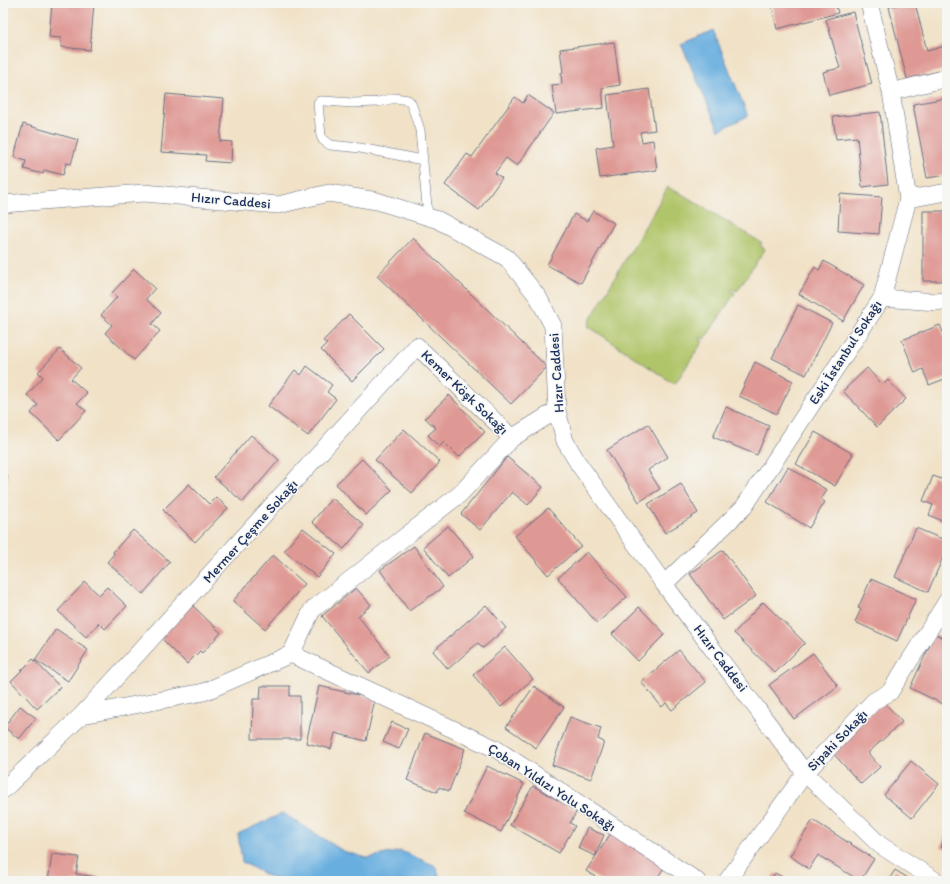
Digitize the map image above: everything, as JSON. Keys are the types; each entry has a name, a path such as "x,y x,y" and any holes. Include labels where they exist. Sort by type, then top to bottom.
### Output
{"street":[{"name":"Eski İstanbul Sokağı","path":"664,584 744,507 882,298 908,199 891,92 869,3"},
{"path":"891,92 947,78"},
{"path":"908,199 947,192"},
{"name":"Hızır Caddesi","path":"3,204 144,193 278,205 329,193 377,201 438,220 507,258 538,297 553,326 557,410 566,441 578,464 664,584 805,773 880,845 936,881"},
{"path":"882,298 937,302 947,300"},
{"name":"Kemer Köşk Sokağı","path":"417,346 512,438"},
{"name":"Mermer Çeşme Sokağı","path":"3,790 82,716 417,346"},
{"path":"82,716 204,692 291,654 312,610 460,494 512,438 557,410"},
{"name":"Sipahi Sokağı","path":"727,881 805,773 874,701 890,692 947,601"},
{"name":"Çoban Yıldızı Yolu Sokağı","path":"291,654 496,749 697,881"}],"lane":[{"path":"423,160 360,148 330,146 321,136 318,103 320,101 352,103 378,102 395,98 408,100 411,103 420,130 423,160 428,217"}],"green space":[{"path":"668,187 762,243 760,246 765,249 737,291 732,289 731,291 735,293 705,339 701,337 700,339 703,341 675,384 588,326"}],"water":[{"path":"713,30 748,116 719,130 681,44"},
{"path":"283,813 343,851 367,858 401,851 436,866 441,881 277,881 242,862 238,834"}],"building":[{"path":"52,3 94,3 90,50 61,47 61,38 49,37"},
{"path":"771,3 835,3 838,13 777,29"},
{"path":"905,3 915,3 927,51 945,46 947,54 947,69 907,79 889,7"},
{"path":"853,12 872,84 829,95 823,72 840,68 826,19"},
{"path":"614,42 620,85 602,88 604,108 556,114 552,85 562,84 561,73 563,72 560,49"},
{"path":"649,89 655,130 640,132 642,142 653,140 657,170 600,178 596,148 613,145 607,95"},
{"path":"166,94 224,99 220,141 232,142 231,163 205,161 206,155 161,152"},
{"path":"528,95 554,113 517,166 506,158 495,173 502,178 479,210 445,185 467,154 472,157 515,97 523,103"},
{"path":"947,98 947,122 943,123 947,145 947,175 927,178 913,104"},
{"path":"880,112 888,184 862,187 857,137 836,139 833,117"},
{"path":"23,124 78,140 71,164 66,163 63,175 44,170 43,174 24,169 26,161 14,157"},
{"path":"840,194 882,197 879,234 838,231"},
{"path":"593,211 614,223 581,283 547,265 574,214 587,221"},
{"path":"923,211 947,211 947,281 923,281"},
{"path":"413,238 547,367 511,404 377,276"},
{"path":"824,261 864,285 843,321 799,294 815,267 819,270"},
{"path":"134,269 155,288 146,299 161,313 152,324 160,331 134,360 105,333 112,325 101,315 117,297 112,293"},
{"path":"798,305 832,323 806,375 772,358"},
{"path":"349,314 384,349 352,381 321,350 327,344 323,341"},
{"path":"940,325 947,342 947,378 929,385 923,369 915,373 902,340"},
{"path":"60,349 81,368 71,379 87,393 77,403 86,411 59,440 31,413 38,405 27,395 43,377 38,372"},
{"path":"755,362 793,381 777,414 739,396"},
{"path":"307,366 332,385 327,392 336,399 308,436 268,406 295,370 301,375"},
{"path":"867,368 883,385 888,380 906,399 877,427 843,391"},
{"path":"449,395 485,432 459,457 444,442 439,447 428,435 436,428 425,418"},
{"path":"726,407 769,426 757,455 713,437"},
{"path":"648,424 668,457 648,470 660,489 639,502 607,450"},
{"path":"404,429 440,462 412,493 375,460"},
{"path":"815,432 853,454 835,486 796,464"},
{"path":"251,435 279,460 243,502 214,477"},
{"path":"507,457 543,487 528,505 512,492 480,530 461,514"},
{"path":"362,459 392,490 366,515 336,484"},
{"path":"788,467 827,490 821,500 825,502 809,528 767,502"},
{"path":"3,472 8,477 3,482"},
{"path":"933,476 947,481 947,523 929,515 933,505 923,501"},
{"path":"189,484 209,504 216,497 228,508 195,542 163,510"},
{"path":"681,484 698,513 665,533 648,504"},
{"path":"332,498 364,525 344,549 312,522"},
{"path":"548,508 581,546 548,575 515,536"},
{"path":"448,526 474,556 448,578 423,547"},
{"path":"303,528 336,554 317,577 284,551"},
{"path":"916,528 947,541 947,548 928,592 895,577"},
{"path":"133,530 170,562 143,594 107,562 114,554 113,552"},
{"path":"414,546 443,587 409,611 380,570"},
{"path":"723,550 756,596 723,620 690,574"},
{"path":"587,552 627,597 597,623 558,578"},
{"path":"273,555 305,584 265,629 233,601"},
{"path":"871,579 916,599 897,641 855,622 861,609 858,608"},
{"path":"85,582 99,595 107,587 127,606 105,629 99,623 86,637 58,611"},
{"path":"356,588 371,605 358,616 390,656 369,673 322,616"},
{"path":"763,602 805,643 775,673 734,633"},
{"path":"190,603 221,633 202,653 200,651 187,664 158,635"},
{"path":"486,605 506,628 483,648 478,643 448,669 433,651"},
{"path":"639,607 665,634 638,661 612,634"},
{"path":"56,629 88,650 68,681 35,660"},
{"path":"935,634 947,640 947,701 945,705 910,688"},
{"path":"505,647 533,679 501,707 473,675"},
{"path":"679,650 706,682 672,710 666,703 662,707 641,682"},
{"path":"813,653 838,686 794,719 769,685"},
{"path":"33,659 60,687 37,709 11,681"},
{"path":"261,686 290,686 290,696 300,696 300,739 252,739 253,699 260,699"},
{"path":"319,686 375,699 366,741 335,733 331,749 306,743"},
{"path":"534,686 564,707 536,748 506,727"},
{"path":"884,702 902,722 868,753 880,767 861,784 830,750"},
{"path":"20,706 36,718 19,739 4,727"},
{"path":"570,717 601,728 598,739 604,742 591,779 552,765"},
{"path":"392,722 408,729 399,749 383,742"},
{"path":"425,733 465,749 449,791 439,787 437,792 407,780"},
{"path":"911,761 939,784 912,818 884,795"},
{"path":"487,766 524,784 501,832 464,813"},
{"path":"533,786 577,811 570,823 575,826 559,853 510,825"},
{"path":"813,820 874,859 860,881 818,855 809,869 790,856"},
{"path":"587,828 604,835 595,856 578,848"},
{"path":"613,830 666,865 655,881 602,881 586,871"},
{"path":"947,831 947,849 941,847"},
{"path":"52,854 79,857 76,874 97,877 96,881 48,881"},
{"path":"895,870 913,881 888,881"},
{"path":"775,873 790,881 770,881"},
{"path":"158,878 167,881 157,881"}]}
